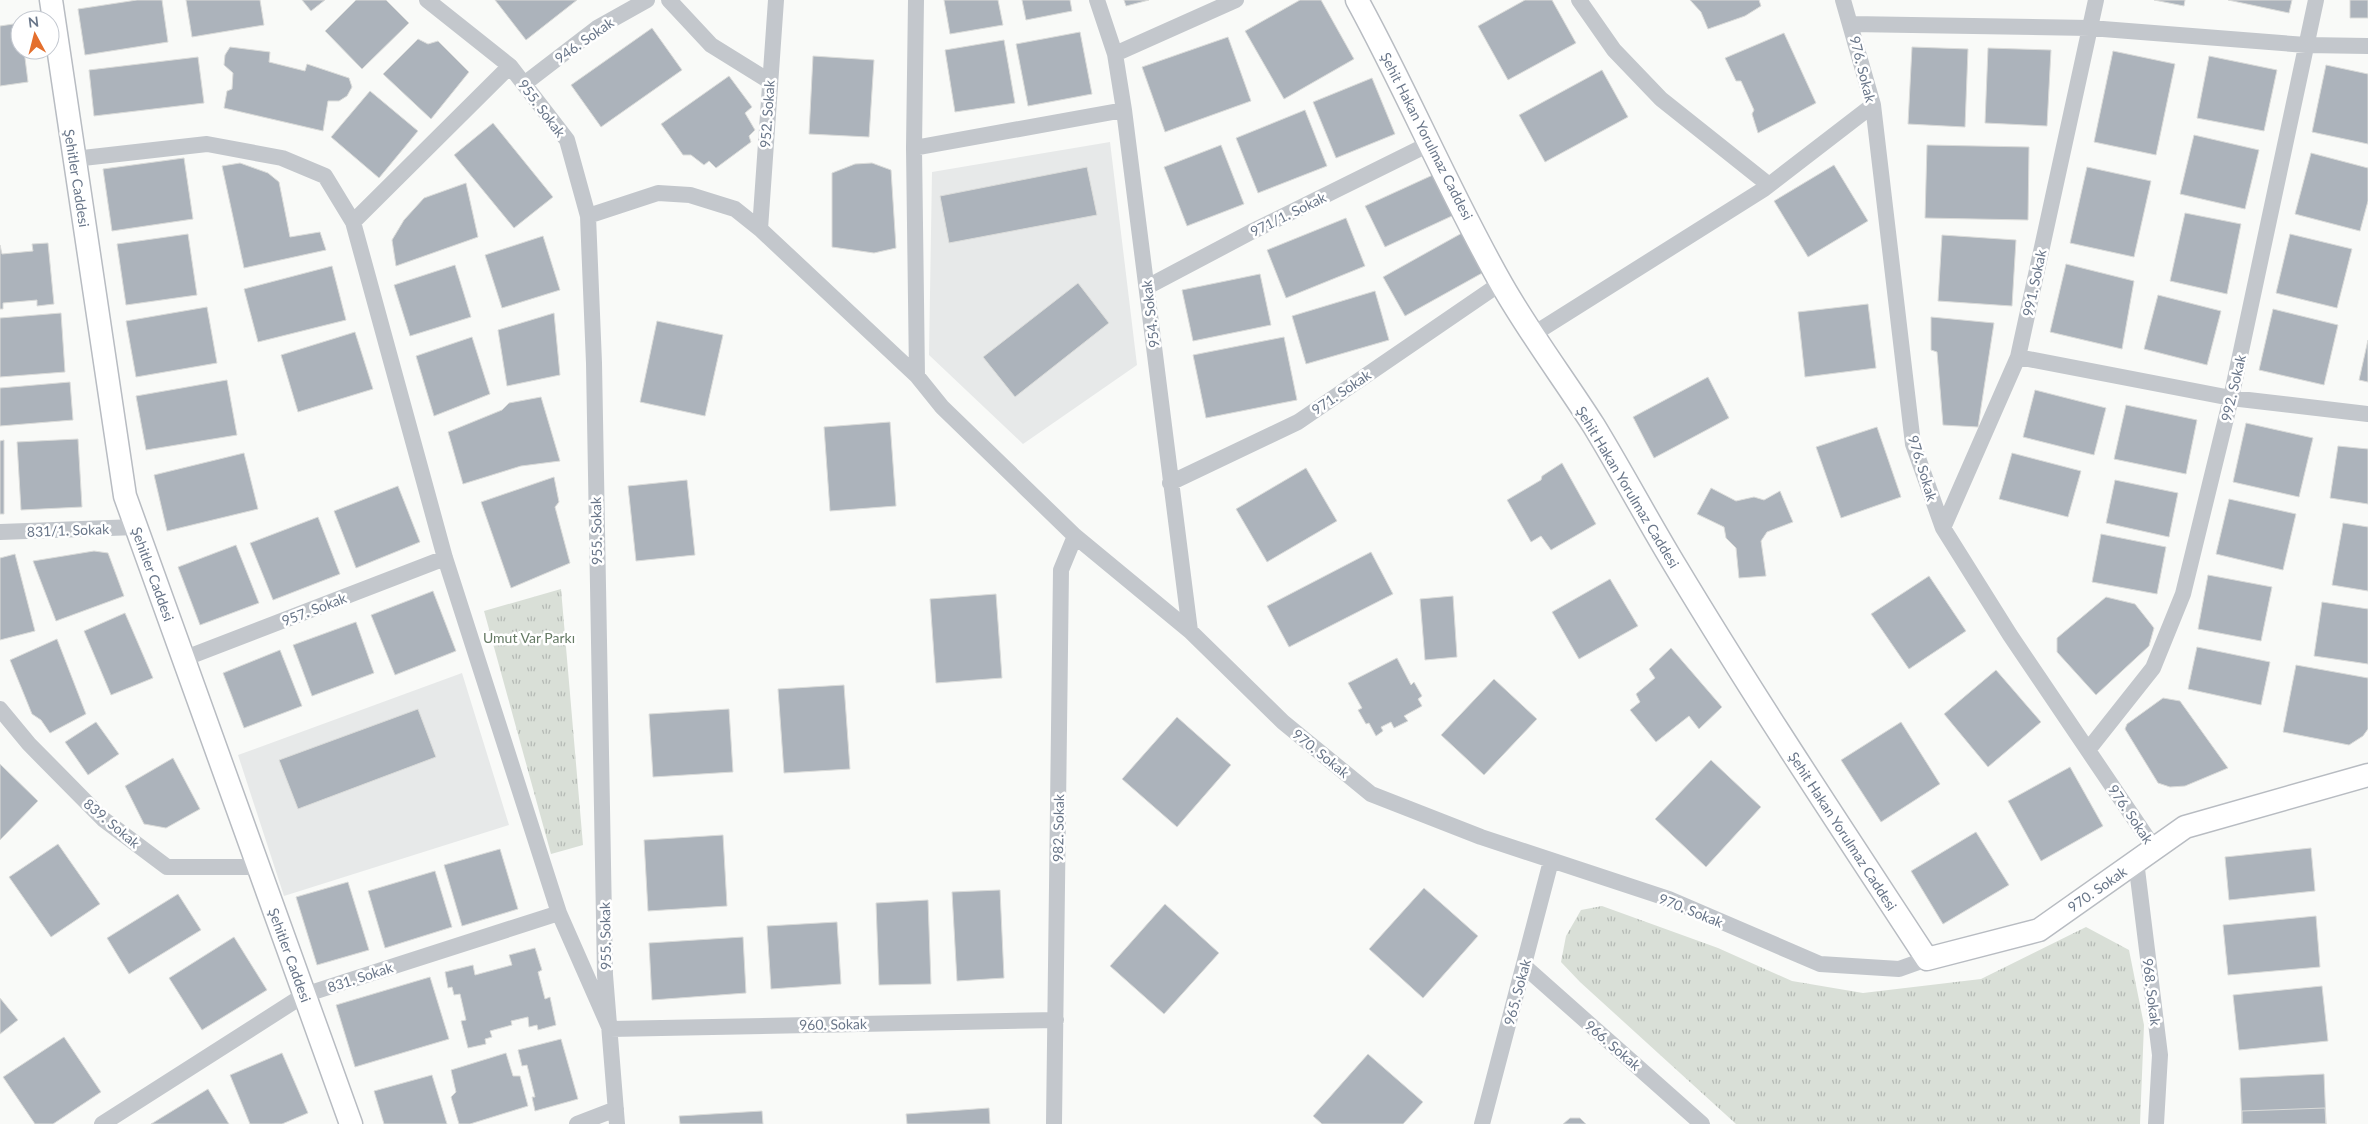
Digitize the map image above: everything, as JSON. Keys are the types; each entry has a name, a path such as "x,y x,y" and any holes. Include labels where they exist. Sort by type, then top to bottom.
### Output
{"street":[{"name":"Şehitler Caddesi","path":"51,0 125,496 351,1124"},
{"name":"955. Sokak","path":"427,0 510,66 566,140 588,216 594,363 605,975 617,1117"},
{"name":"946. Sokak","path":"524,84 597,28 647,0"},
{"path":"669,0 711,44 769,81"},
{"name":"952. Sokak","path":"760,229 776,0"},
{"path":"916,0 914,148 917,376"},
{"name":"954. Sokak","path":"1098,0 1115,54 1124,110 1190,632"},
{"path":"1115,54 1236,0"},
{"name":"Şehit Hakan Yorulmaz Caddesi","path":"1356,0 1387,56 1429,144 1501,283 1532,335 1594,427 1675,566 1756,696 1927,960"},
{"path":"1579,0 1614,50 1661,99 1769,185"},
{"name":"976. Sokak","path":"1843,0 1872,105 1913,444 1943,528 2010,635 2154,848"},
{"name":"991. Sokak","path":"1943,528 2018,357 2096,0"},
{"name":"992. Sokak","path":"2088,750 2153,668 2183,594 2231,398 2316,0"},
{"path":"1851,24 2090,28 2306,45 2368,46"},
{"path":"353,222 510,66"},
{"path":"1532,335 1769,185 1872,105"},
{"path":"914,148 1124,110"},
{"path":"74,159 207,144 282,158 325,176 353,222 445,558 559,913 610,1029"},
{"name":"971/1. Sokak","path":"1147,287 1251,232 1429,144"},
{"name":"970. Sokak","path":"588,216 658,193 690,195 734,208 760,229 917,376 942,407 1075,536 1190,632 1283,722 1371,794 1481,838 1668,899 1820,964 1899,969 2039,930 2185,827 2368,775"},
{"name":"971. Sokak","path":"1170,482 1298,422 1501,283"},
{"path":"2018,357 2231,398 2368,414"},
{"name":"831/1. Sokak","path":"0,532 136,527"},
{"name":"982. Sokak","path":"1054,1124 1061,570 1075,536"},
{"name":"957. Sokak","path":"183,660 445,558"},
{"name":"839. Sokak","path":"0,709 29,744 103,819 167,867 258,867"},
{"name":"965. Sokak","path":"1482,1124 1551,860"},
{"name":"968. Sokak","path":"2136,861 2160,1055 2156,1124"},
{"name":"831. Sokak","path":"102,1124 304,995 559,913"},
{"name":"966. Sokak","path":"1524,966 1702,1124"},
{"name":"960. Sokak","path":"610,1029 1056,1020"},
{"path":"577,1124 617,1117"}],"shaded area":[{"path":"1110,142 1137,365 1023,444 929,355 932,172"},
{"path":"462,673 509,825 284,896 238,755"}],"green space":[{"name":"Umut Var Parkı","path":"561,589 583,845 551,854 484,611"},
{"path":"1602,906 1718,948 1792,981 1863,993 1981,979 2086,927 2129,950 2144,1025 2140,1124 1736,1124 1580,982 1561,962 1566,936 1581,910"}],"building":[{"path":"137,0 162,0 168,42 85,55 78,9"},
{"path":"186,0 260,0 264,25 192,37"},
{"path":"302,0 325,0 311,11"},
{"path":"356,0 386,0 409,23 362,69 325,31"},
{"path":"495,0 577,0 526,40"},
{"path":"944,0 998,0 1003,25 950,34"},
{"path":"1022,0 1070,0 1072,11 1026,20"},
{"path":"1124,0 1149,0 1126,6"},
{"path":"1300,0 1321,0 1354,59 1284,99 1245,31"},
{"path":"1525,0 1552,0 1576,43 1508,80 1478,26"},
{"path":"1690,0 1759,0 1761,6 1745,16 1708,29 1701,12"},
{"path":"2154,0 2185,0 2184,6"},
{"path":"2228,0 2292,0 2289,13"},
{"path":"2350,0 2368,0 2368,18 2350,18"},
{"path":"10,24 10,60 25,60 28,82 0,86 0,26"},
{"path":"652,28 682,70 601,127 571,85"},
{"path":"1080,32 1092,94 1028,106 1016,44"},
{"path":"1784,33 1816,103 1758,133 1752,114 1754,110 1741,81 1736,81 1725,58"},
{"path":"1228,37 1251,101 1165,132 1142,67"},
{"path":"418,39 428,44 438,41 469,72 431,119 383,74"},
{"path":"1004,40 1015,103 955,112 945,50"},
{"path":"230,47 270,52 269,62 305,71 307,64 349,78 352,87 347,96 339,101 328,101 323,131 224,108 227,91 232,89 233,73 224,65 225,55"},
{"path":"1912,47 1968,49 1965,127 1908,124"},
{"path":"1988,48 2051,50 2047,126 1985,123"},
{"path":"2113,51 2175,64 2156,155 2094,142"},
{"path":"813,56 874,60 869,137 809,134"},
{"path":"2209,56 2277,70 2264,131 2197,118"},
{"path":"198,57 204,103 94,116 89,70"},
{"path":"2326,65 2368,74 2368,144 2312,132"},
{"path":"1602,70 1628,117 1545,162 1519,115"},
{"path":"729,76 752,107 745,113 755,130 749,136 751,142 716,168 709,161 704,165 691,155 683,155 661,124"},
{"path":"1372,78 1395,134 1336,158 1313,102"},
{"path":"370,91 418,131 379,178 331,137"},
{"path":"1305,110 1327,166 1258,193 1236,138"},
{"path":"493,123 553,197 514,228 454,155"},
{"path":"2194,135 2259,150 2245,209 2180,194"},
{"path":"1221,145 1244,204 1187,226 1164,167"},
{"path":"1927,145 2029,147 2028,220 1925,218"},
{"path":"2311,153 2368,168 2368,201 2360,231 2295,214"},
{"path":"184,158 193,219 112,231 103,169"},
{"path":"240,163 268,173 279,182 290,237 320,232 326,250 244,268 222,166"},
{"path":"872,163 891,170 896,248 874,253 832,247 832,173 855,164"},
{"path":"1834,165 1868,221 1808,257 1774,201"},
{"path":"1087,167 1097,215 949,243 940,196"},
{"path":"2087,167 2151,181 2134,257 2070,243"},
{"path":"1435,174 1454,215 1385,247 1365,206"},
{"path":"466,183 478,237 396,266 392,240 404,220 424,198"},
{"path":"2185,213 2241,224 2227,294 2170,281"},
{"path":"1346,218 1365,266 1286,298 1267,250"},
{"path":"1462,233 1484,272 1405,316 1383,277"},
{"path":"188,234 197,295 126,305 117,244"},
{"path":"2290,234 2352,249 2337,308 2276,293"},
{"path":"1942,235 2016,240 2012,306 1938,301"},
{"path":"543,236 560,290 502,308 485,255"},
{"path":"48,243 54,304 37,306 37,300 3,303 3,309 0,309 0,245 2,254 33,251 32,244"},
{"path":"2066,264 2134,281 2122,349 2050,332"},
{"path":"455,265 471,317 410,336 394,285"},
{"path":"332,266 346,320 258,342 244,289"},
{"path":"1260,274 1271,325 1193,341 1182,290"},
{"path":"1078,283 1109,323 1015,397 983,357"},
{"path":"1375,291 1389,340 1306,364 1292,316"},
{"path":"2158,295 2221,311 2207,365 2144,349"},
{"path":"1868,304 1876,368 1805,377 1798,312"},
{"path":"207,307 217,363 136,377 126,321"},
{"path":"2273,309 2338,325 2324,385 2259,370"},
{"path":"61,313 65,372 0,377 0,318"},
{"path":"554,313 560,375 507,386 498,330"},
{"path":"1931,317 1994,323 1978,427 1943,425 1937,352 1931,350"},
{"path":"657,321 723,335 705,416 640,402"},
{"path":"355,332 373,389 298,412 281,355"},
{"path":"472,337 490,394 434,416 416,356"},
{"path":"1284,337 1297,400 1206,418 1193,355"},
{"path":"2368,340 2368,382 2359,380"},
{"path":"1708,377 1729,418 1654,458 1633,417"},
{"path":"227,380 237,435 146,450 136,396"},
{"path":"70,382 73,420 0,426 0,388"},
{"path":"2035,390 2106,408 2094,455 2023,437"},
{"path":"541,397 560,461 521,466 463,484 448,432 502,410 509,403"},
{"path":"2126,405 2197,420 2186,474 2114,459"},
{"path":"890,422 896,506 830,511 824,427"},
{"path":"2246,423 2313,438 2299,497 2233,482"},
{"path":"1877,427 1901,497 1841,518 1816,447"},
{"path":"78,439 82,507 21,510 17,442"},
{"path":"4,440 4,514 0,514 0,441"},
{"path":"2338,446 2368,449 2368,504 2330,498"},
{"path":"244,453 258,509 167,531 154,475"},
{"path":"2012,453 2081,471 2068,517 1999,499"},
{"path":"1562,463 1596,524 1551,550 1541,536 1531,542 1507,500 1541,480 1542,476"},
{"path":"1306,468 1337,521 1267,562 1236,509"},
{"path":"554,477 559,502 555,507 570,563 511,588 481,502"},
{"path":"687,480 695,555 636,561 628,486"},
{"path":"2115,480 2178,493 2169,537 2106,523"},
{"path":"398,486 420,542 356,568 334,511"},
{"path":"1711,488 1736,501 1754,497 1764,500 1780,491 1793,522 1767,532 1761,541 1766,576 1739,578 1736,548 1726,538 1724,527 1697,514"},
{"path":"2229,499 2296,514 2283,570 2216,554"},
{"path":"318,517 340,574 273,600 250,543"},
{"path":"2343,523 2368,527 2368,591 2332,585"},
{"path":"2101,534 2166,547 2157,594 2092,582"},
{"path":"236,545 259,603 200,625 178,567"},
{"path":"94,551 108,553 124,596 56,621 33,561"},
{"path":"1371,552 1393,594 1289,647 1267,606"},
{"path":"15,554 35,631 0,640 0,558"},
{"path":"2208,575 2272,587 2261,641 2198,629"},
{"path":"1929,576 1966,631 1909,669 1871,614"},
{"path":"1610,579 1638,626 1579,659 1552,612"},
{"path":"433,591 456,651 395,675 371,615"},
{"path":"996,594 1002,678 936,683 930,599"},
{"path":"1453,596 1457,657 1425,660 1420,599"},
{"path":"2106,597 2135,604 2154,628 2149,646 2096,695 2057,652 2057,638"},
{"path":"2322,602 2368,609 2368,664 2314,656"},
{"path":"125,613 153,678 111,695 84,631"},
{"path":"356,622 374,673 312,696 293,645"},
{"path":"57,639 86,714 50,733 41,720 32,714 10,660"},
{"path":"2197,647 2270,662 2261,705 2188,689"},
{"path":"1671,648 1722,707 1699,729 1689,716 1656,742 1630,710 1640,702 1636,694 1655,678 1649,669"},
{"path":"280,650 302,706 244,728 223,673"},
{"path":"1397,658 1411,685 1414,682 1422,696 1418,699 1422,706 1404,716 1408,721 1394,728 1391,722 1381,727 1383,731 1376,736 1369,723 1366,724 1358,710 1362,708 1348,683"},
{"path":"2296,665 2368,678 2368,729 2363,736 2349,745 2283,732"},
{"path":"1996,670 2041,722 1988,767 1944,714"},
{"path":"1494,679 1537,719 1484,775 1441,735"},
{"path":"844,685 850,769 784,773 778,689"},
{"path":"2163,698 2180,701 2228,768 2185,786 2170,787 2158,783 2125,729 2127,724"},
{"path":"418,709 436,757 298,809 279,760"},
{"path":"729,709 733,772 653,777 649,714"},
{"path":"1177,717 1231,765 1177,827 1122,779"},
{"path":"96,722 119,754 88,775 65,742"},
{"path":"1901,722 1940,784 1881,822 1841,760"},
{"path":"173,758 200,809 166,828 144,824 125,786"},
{"path":"1711,760 1761,807 1706,867 1655,819"},
{"path":"0,764 38,801 0,840"},
{"path":"2070,767 2103,826 2041,861 2008,801"},
{"path":"1976,832 2009,885 1943,924 1911,871"},
{"path":"723,835 727,906 648,911 644,840"},
{"path":"58,844 100,904 51,937 9,877"},
{"path":"2311,848 2315,891 2229,900 2225,857"},
{"path":"500,849 518,909 462,926 444,865"},
{"path":"435,871 452,927 385,948 368,891"},
{"path":"348,882 369,950 317,965 296,897"},
{"path":"1424,888 1478,936 1423,998 1369,949"},
{"path":"1000,890 1004,978 957,981 952,892"},
{"path":"178,894 201,930 129,974 107,938"},
{"path":"928,900 931,984 879,985 876,903"},
{"path":"1165,904 1219,953 1164,1014 1110,966"},
{"path":"2316,916 2320,967 2228,975 2223,925"},
{"path":"837,922 841,984 771,989 767,926"},
{"path":"234,937 267,990 202,1030 169,978"},
{"path":"743,937 746,993 652,1000 649,943"},
{"path":"535,948 542,970 538,972 545,999 550,997 556,1025 538,1030 537,1025 529,1027 528,1017 511,1021 512,1025 490,1031 492,1037 485,1039 486,1044 468,1048 461,1021 466,1020 460,994 454,995 452,987 448,988 445,972 473,965 475,975 512,965 509,955"},
{"path":"430,977 449,1039 355,1067 336,1005"},
{"path":"2322,986 2328,1041 2239,1050 2233,995"},
{"path":"0,998 18,1020 0,1034"},
{"path":"64,1037 101,1092 53,1124 35,1124 3,1077"},
{"path":"561,1039 578,1099 535,1111 532,1097 535,1097 527,1065 522,1066 518,1050"},
{"path":"282,1053 308,1113 282,1124 250,1124 230,1075"},
{"path":"506,1053 513,1076 520,1076 528,1106 470,1124 459,1124 451,1097 456,1092 451,1070"},
{"path":"1368,1054 1423,1102 1403,1124 1322,1124 1313,1116"},
{"path":"2324,1074 2326,1124 2242,1124 2240,1078"},
{"path":"432,1075 447,1124 384,1124 374,1091"},
{"path":"208,1089 229,1124 151,1124"},
{"path":"989,1108 990,1124 907,1124 906,1114"},
{"path":"2325,1108 2326,1124 2242,1124 2242,1111"},
{"path":"762,1111 763,1124 680,1124 679,1116"},
{"path":"1570,1118 1580,1118 1586,1124 1563,1124"}]}
